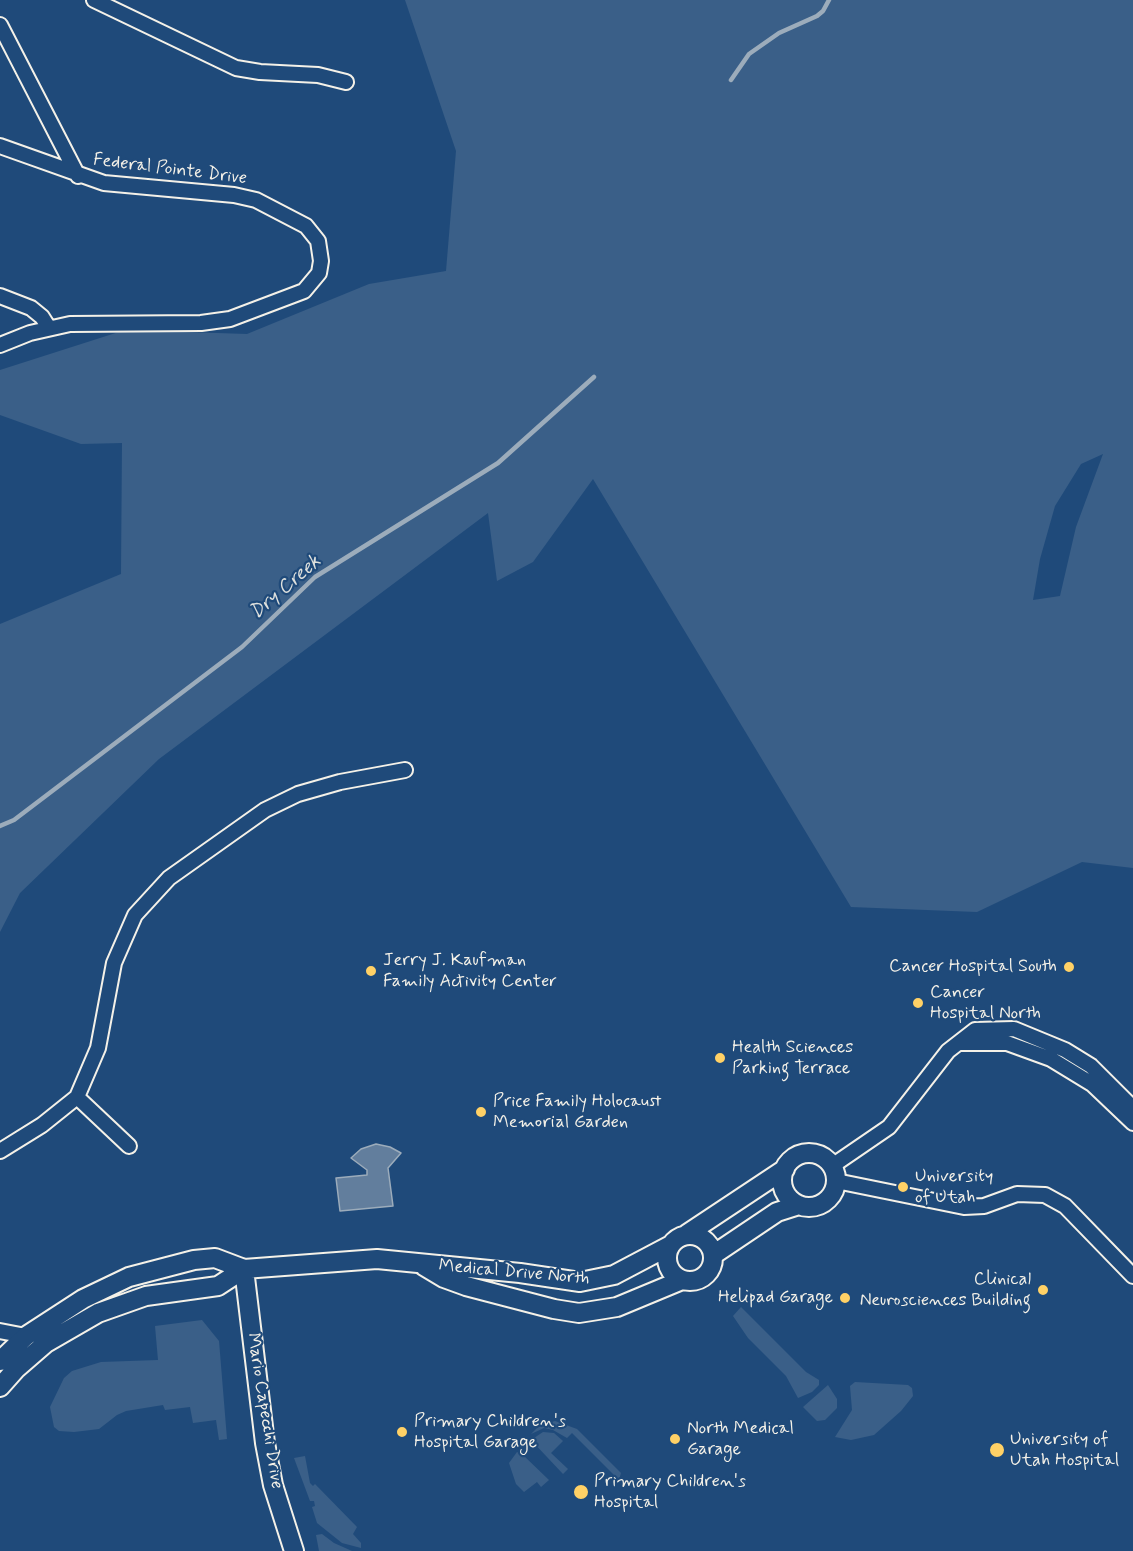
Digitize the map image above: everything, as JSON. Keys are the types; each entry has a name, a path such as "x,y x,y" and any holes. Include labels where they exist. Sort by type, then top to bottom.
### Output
{"street":[{"path":"94,0 236,68 260,72 318,75 346,82"},
{"path":"0,25 78,176"},
{"name":"Federal Pointe Drive","path":"0,146 78,176 116,185 234,195 256,200 306,226 318,241 321,261 313,283 304,291 230,319 194,323 90,322 50,328 0,345"},
{"path":"0,296 31,308 50,328"},
{"path":"0,1151 42,1125 77,1098 98,1048 114,963 135,915 169,878 265,810 298,794 340,782 405,770"},
{"path":"785,1169 782,1181 786,1193 799,1205 808,1207 825,1202 831,1196 834,1174 889,1127 944,1055 971,1032 985,1028 1004,1028 1032,1035 1083,1060 1133,1108"},
{"path":"960,1042 1007,1043 1051,1059 1092,1083 1133,1123"},
{"path":"77,1098 129,1146"},
{"path":"703,1244 785,1169 792,1159 804,1154 817,1154 834,1174 964,1207 984,1206 1017,1194 1045,1195 1065,1206 1133,1276"},
{"path":"703,1244 710,1270 704,1276 690,1281 679,1278 670,1270 668,1250 674,1240 703,1244 799,1205"},
{"name":"Medical Drive North","path":"244,1269 356,1259 398,1261 593,1281 668,1250"},
{"path":"0,1361 26,1336 82,1299 152,1269 214,1258 244,1269"},
{"name":"Medical Drive North","path":"423,1265 444,1278 466,1286 554,1309 579,1312 617,1307 679,1278"},
{"path":"0,1387 16,1369 46,1343 98,1313 146,1296 218,1286 244,1269"},
{"name":"Mario Capecchi Drive","path":"244,1269 265,1443 273,1485 294,1551"},
{"path":"0,1331 26,1336"}],"shaded area":[{"path":"405,0 1133,0 1133,868 1082,862 977,912 851,907 593,479 533,562 497,581 488,513 159,759 20,893 0,932 0,624 121,574 122,443 81,444 0,415 0,370 125,330 247,334 369,284 446,271 456,151","holes":["1103,454 1076,527 1060,596 1033,600 1040,559 1055,506 1081,464"]},
{"path":"376,1144 390,1147 401,1153 388,1168 393,1206 340,1211 336,1178 367,1175 367,1170 351,1158 361,1149"},
{"path":"741,1307 806,1372 819,1380 819,1385 812,1392 798,1398 786,1376 748,1338 733,1316"},
{"path":"202,1320 219,1341 227,1439 219,1440 216,1420 193,1423 190,1407 165,1410 163,1405 126,1411 99,1429 74,1432 59,1431 54,1427 50,1407 64,1378 72,1371 101,1362 158,1360 155,1326"},
{"path":"855,1382 908,1385 912,1388 913,1396 901,1411 874,1435 851,1440 835,1437 852,1410 850,1386"},
{"path":"828,1385 837,1399 837,1408 825,1420 817,1421 803,1407"},
{"path":"555,1421 577,1429 621,1473 619,1480 572,1433 567,1438 544,1428 531,1434 539,1426"},
{"path":"543,1432 554,1433 563,1441 551,1453 568,1469 563,1474 531,1440"},
{"path":"517,1452 549,1480 541,1487 537,1482 524,1492 516,1484 509,1463"},
{"path":"305,1456 310,1483 313,1486 315,1484 357,1527 353,1534 361,1543 361,1548 342,1543 317,1523 312,1507 315,1506 314,1501 310,1501 294,1458"},
{"path":"322,1534 334,1543 352,1551 319,1551 316,1535"}],"waterway":[{"name":"Dry Creek","path":"731,80 749,54 779,33 817,16 829,0"},
{"name":"Dry Creek","path":"0,826 14,820 242,647 315,577 498,463 594,377"}],"place":[{"name":"Cancer Hospital South","path":"1069,967"},
{"name":"Jerry J. Kaufman Family Activity Center","path":"371,971"},
{"name":"Cancer Hospital North","path":"918,1003"},
{"name":"Health Sciences Parking Terrace","path":"720,1058"},
{"name":"Price Family Holocaust Memorial Garden","path":"481,1112"},
{"name":"University of Utah","path":"903,1187"},
{"name":"Clinical Neurosciences Building","path":"1043,1290"},
{"name":"Helipad Garage","path":"845,1298"},
{"name":"Primary Children's Hospital Garage","path":"402,1432"},
{"name":"North Medical Garage","path":"675,1439"},
{"name":"University of Utah Hospital","path":"997,1450"},
{"name":"Primary Children's Hospital","path":"581,1492"}]}
